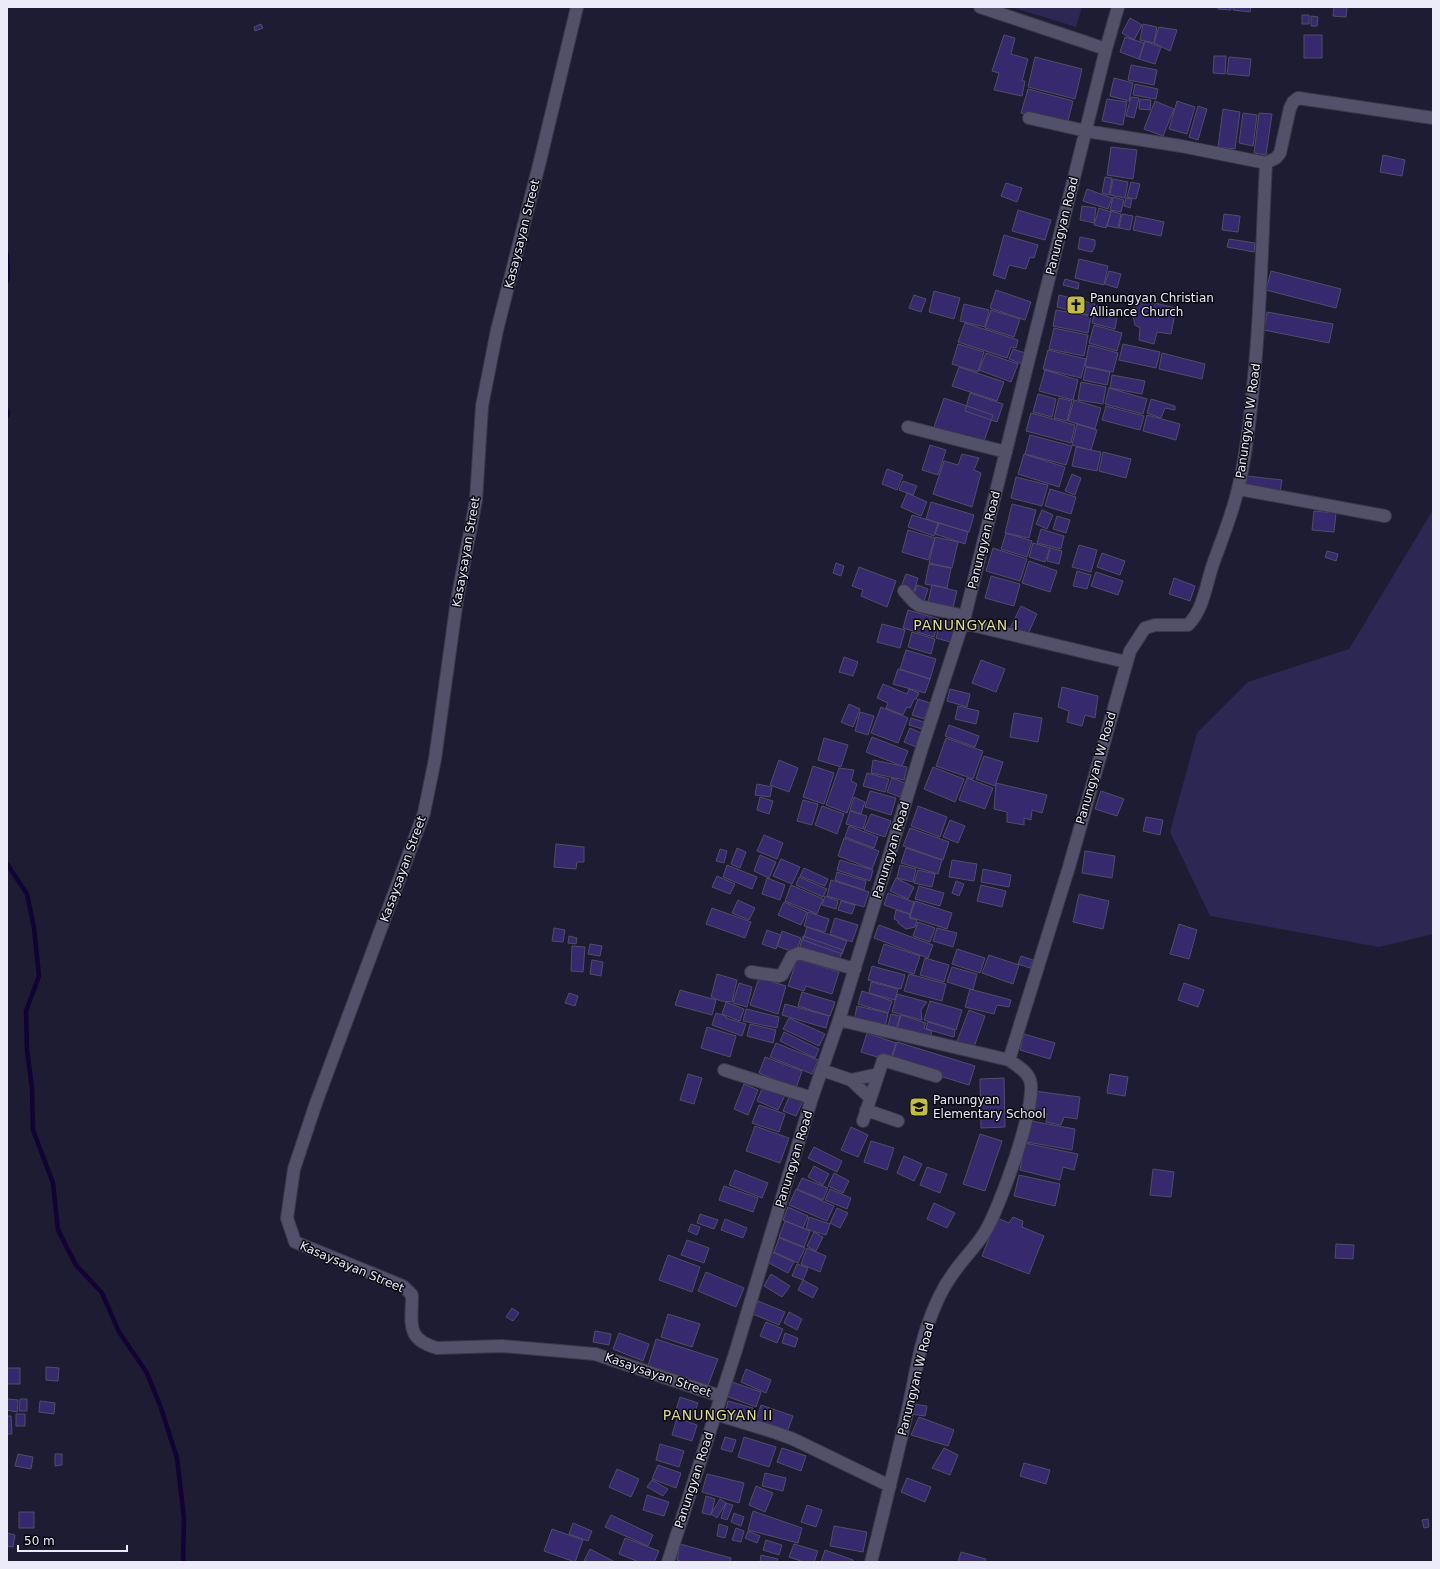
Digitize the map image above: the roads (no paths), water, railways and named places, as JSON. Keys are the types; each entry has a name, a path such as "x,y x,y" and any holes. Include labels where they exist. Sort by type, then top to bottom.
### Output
{"street":[{"name":"Kasaysayan Street","path":"577,7 497,330 482,406 476,500 457,600 435,759 424,813 314,1110 294,1169 287,1218 295,1242 403,1286 412,1295 412,1329 418,1339 428,1345 437,1348 502,1346 595,1354 720,1396"},
{"path":"980,7 1106,49"},
{"name":"Panungyan Road","path":"668,1562 812,1098 839,1020 922,748 964,619 1106,49 1118,7"},
{"path":"1029,118 1086,131 1181,146 1266,163 1280,153 1290,108 1293,102 1298,98 1433,118"},
{"name":"Panungyan W Road","path":"871,1562 927,1327 938,1299 952,1275 986,1231 1002,1198 1028,1112 1032,1095 1030,1080 1026,1072 1009,1060 1069,867 1126,662 1130,651 1145,628 1156,625 1188,625 1194,618 1200,608 1214,563 1229,523 1238,489 1248,438 1257,346 1266,163"},
{"path":"908,427 1006,452"},
{"path":"1238,489 1385,516"},
{"path":"904,592 920,606 1126,662"},
{"path":"751,972 782,976 792,956 799,953 855,969"},
{"path":"839,1020 1009,1060"},
{"path":"898,1121 865,1116 883,1060 936,1076"},
{"path":"724,1070 812,1098"},
{"path":"822,1070 851,1080 870,1098"},
{"path":"851,1080 878,1074"},
{"path":"715,1414 793,1439 890,1486"}],"waterway":[{"path":"7,254 7,281"},
{"path":"7,410 7,416"},
{"path":"7,864 27,894 34,928 39,976 26,1011 27,1050 32,1088 33,1130 53,1183 58,1230 76,1265 102,1293 119,1332 147,1373 161,1408 177,1458 184,1518 183,1562"}],"place":[{"name":"Panungyan Christian Alliance Church","path":"1076,305"},
{"name":"Panungyan Elementary School","path":"919,1107"}],"district":[{"name":"PANUNGYAN I","path":"966,625"},
{"name":"PANUNGYAN II","path":"718,1415"}]}
